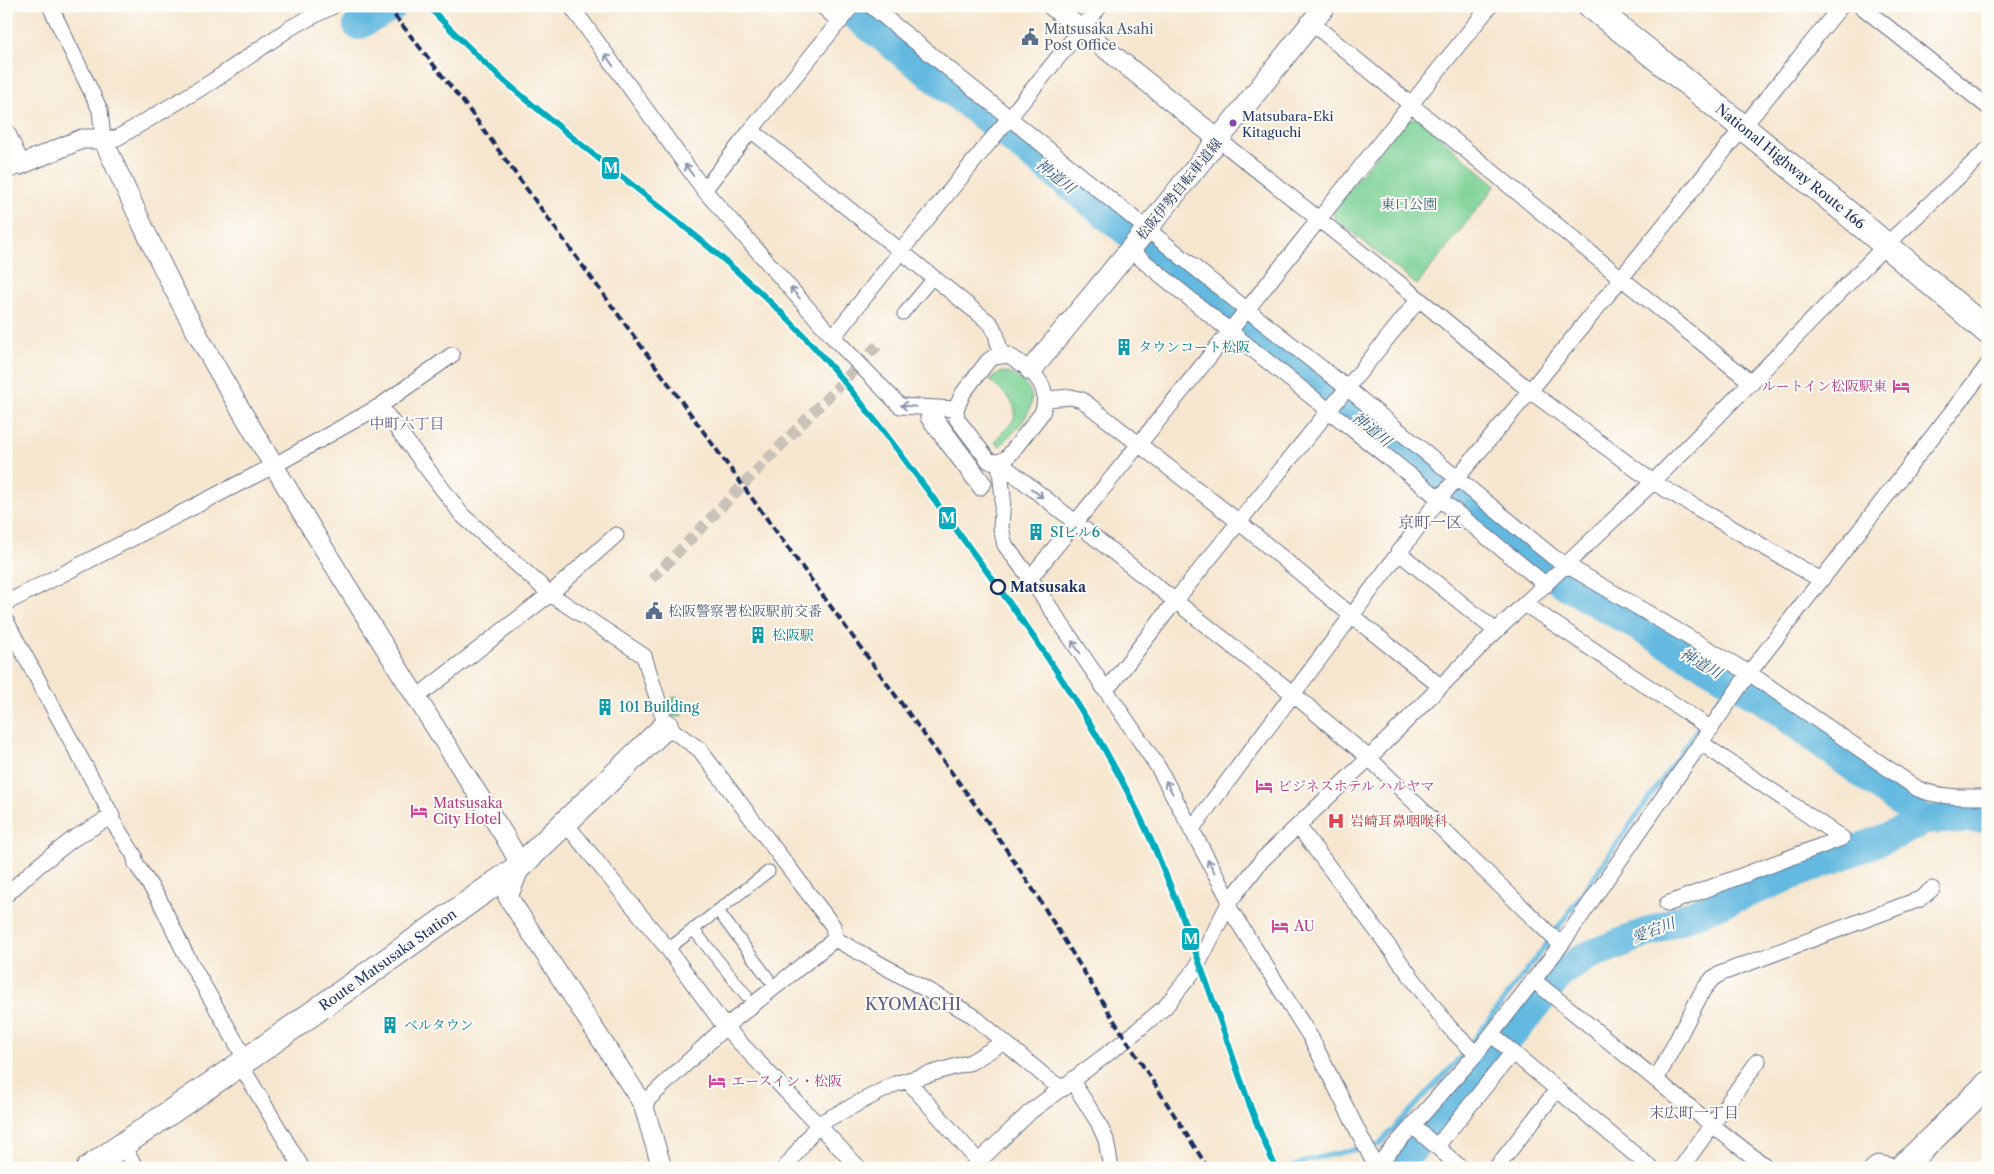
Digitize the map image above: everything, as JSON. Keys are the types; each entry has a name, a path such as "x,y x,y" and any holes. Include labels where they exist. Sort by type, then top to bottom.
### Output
{"highway":[{"name":"National Highway Route 166","path":"1591,6 1744,127 1887,244 1988,332"},
{"path":"1903,1167 1988,1084"}],"main road":[{"name":"松阪伊勢自転車道線","path":"1031,370 1147,229 1325,6"},
{"name":"Route Matsusaka Station","path":"89,1168 521,865 566,824 666,726"}],"street":[{"path":"50,6 100,110 102,139 153,246 211,359 365,618 417,697 521,865 508,897 642,1104 662,1168"},
{"path":"6,134 13,168 82,139 118,138 213,81 290,28 333,6"},
{"path":"571,6 637,100 704,190 833,337 900,406 956,409"},
{"path":"704,190 845,15 822,6"},
{"path":"870,6 1007,120 1347,388 1456,479 1565,566 1749,674 1918,789 1948,796 1988,797"},
{"path":"1052,6 1420,299 1530,391 1653,482 1821,580"},
{"path":"833,337 1100,6"},
{"path":"1030,578 1140,444 1318,218 1490,6"},
{"path":"1192,830 1398,552 1841,6"},
{"path":"1861,6 1988,107"},
{"path":"1312,22 1621,278 1752,383"},
{"path":"751,130 991,324 995,329 1001,355"},
{"path":"908,1081 975,1164 1030,1112 1127,1039 1165,1007 1196,968 1229,904 1262,860 1369,758 1496,631 1653,482 1887,244 1988,149"},
{"path":"1129,249 1228,331 1441,498 1546,584"},
{"path":"903,314 934,277"},
{"path":"1103,688 1112,683 1174,602 1420,299"},
{"path":"6,602 275,466 380,406 452,355"},
{"path":"999,462 1007,458 1042,413 1046,399 1044,388 1039,379 1031,370 1008,355 1001,355 988,361 963,393 956,409 957,419 989,461 999,462 1076,522 1174,602 1292,693 1369,758 1555,939"},
{"path":"999,462 1003,497 1001,528 1005,546 1030,578 1103,688 1158,766 1229,904 1311,1038 1376,1167 1414,1127 1471,1048 1494,1036 1534,981 1555,939 1702,743 1705,725 1734,696 1821,580 1988,365"},
{"path":"1046,399 1071,397 1082,400 1239,522 1440,686"},
{"path":"380,406 462,515 550,594 644,656 666,726 699,749 833,926 835,939"},
{"path":"926,418 938,418 986,483 980,490 956,458 926,418"},
{"path":"417,697 550,594 616,535"},
{"path":"1398,552 1496,631"},
{"path":"1525,604 1705,725"},
{"path":"6,621 112,816 110,817 134,855 136,864 159,899 242,1062 302,1168"},
{"path":"1667,904 1842,838 1702,743"},
{"path":"6,894 73,839 110,817"},
{"path":"566,824 668,949 725,1027 859,1168"},
{"path":"1298,826 1450,1027 1471,1048"},
{"path":"668,949 770,871"},
{"path":"1656,1080 1703,990 1713,978 1920,899 1932,889"},
{"path":"718,911 768,978"},
{"path":"693,929 746,995"},
{"path":"642,1104 725,1027 835,939"},
{"path":"835,939 972,1015 1048,1079 1067,1085 1098,1122 1106,1140 1111,1168"},
{"path":"1534,981 1712,1126 1768,1168"},
{"path":"1494,1036 1651,1168"},
{"path":"785,1168 818,1124 896,1084 971,1062 1004,1042"},
{"path":"1435,1145 1512,1051"},
{"path":"1681,1168 1758,1061"},
{"path":"1496,1168 1557,1090"},
{"path":"1414,1127 1461,1168"},
{"path":"121,1144 136,1168"},
{"path":"1872,1168 1878,1163 1903,1167"}],"green space":[{"name":"東口公園","path":"1418,118 1496,185 1417,285 1334,218 1333,208 1406,119"},
{"path":"1002,372 1013,375 1022,381 1029,389 1032,398 1026,416 1000,446 995,443 1013,420 1015,414 1011,402 990,379"},
{"path":"672,697 680,697 686,703 686,711 680,717 672,717 666,711 666,703"}],"waterway":[{"name":"神道川","path":"358,25 393,6"},
{"name":"神道川","path":"843,6 990,121 1565,584 1763,699 1924,820"},
{"path":"1291,1168 1308,1160 1379,1144 1458,1060 1546,945 1731,681"},
{"name":"愛宕川","path":"1396,1168 1526,1018 1561,973 1585,957 1896,834 1924,820 1988,817"}],"tunnel":[{"path":"652,579 879,344"}],"railway":[{"path":"387,6 467,107 987,821 1034,891 1208,1168"}],"transit line":[{"name":"M","path":"428,6 467,46 544,115 697,237 770,301 847,385 925,487 1064,683 1088,720 1131,798 1161,862 1249,1103 1276,1168"}],"place":[{"name":"Matsusaka Asahi Post Office","path":"1030,37"},
{"name":"Matsubara-Eki Kitaguchi","path":"1233,123"},
{"name":"タウンコート松阪","path":"1124,347"},
{"name":"ルートイン松阪駅東","path":"1901,386"},
{"name":"SIビル6","path":"1036,532"},
{"name":"Matsusaka","path":"998,587"},
{"name":"松阪警察署松阪駅前交番","path":"654,611"},
{"name":"松阪駅","path":"758,635"},
{"name":"101 Building","path":"605,707"},
{"name":"ビジネスホテル ハルヤマ","path":"1264,786"},
{"name":"Matsusaka City Hotel","path":"419,811"},
{"name":"岩崎耳鼻咽喉科","path":"1336,821"},
{"name":"AU","path":"1280,926"},
{"name":"ベルタウン","path":"390,1025"},
{"name":"エースイン・松阪","path":"717,1081"}],"district":[{"name":"中町六丁目","path":"407,423"},
{"name":"京町一区","path":"1430,522"},
{"name":"KYOMACHI","path":"913,1004"},
{"name":"末広町一丁目","path":"1694,1112"}]}
